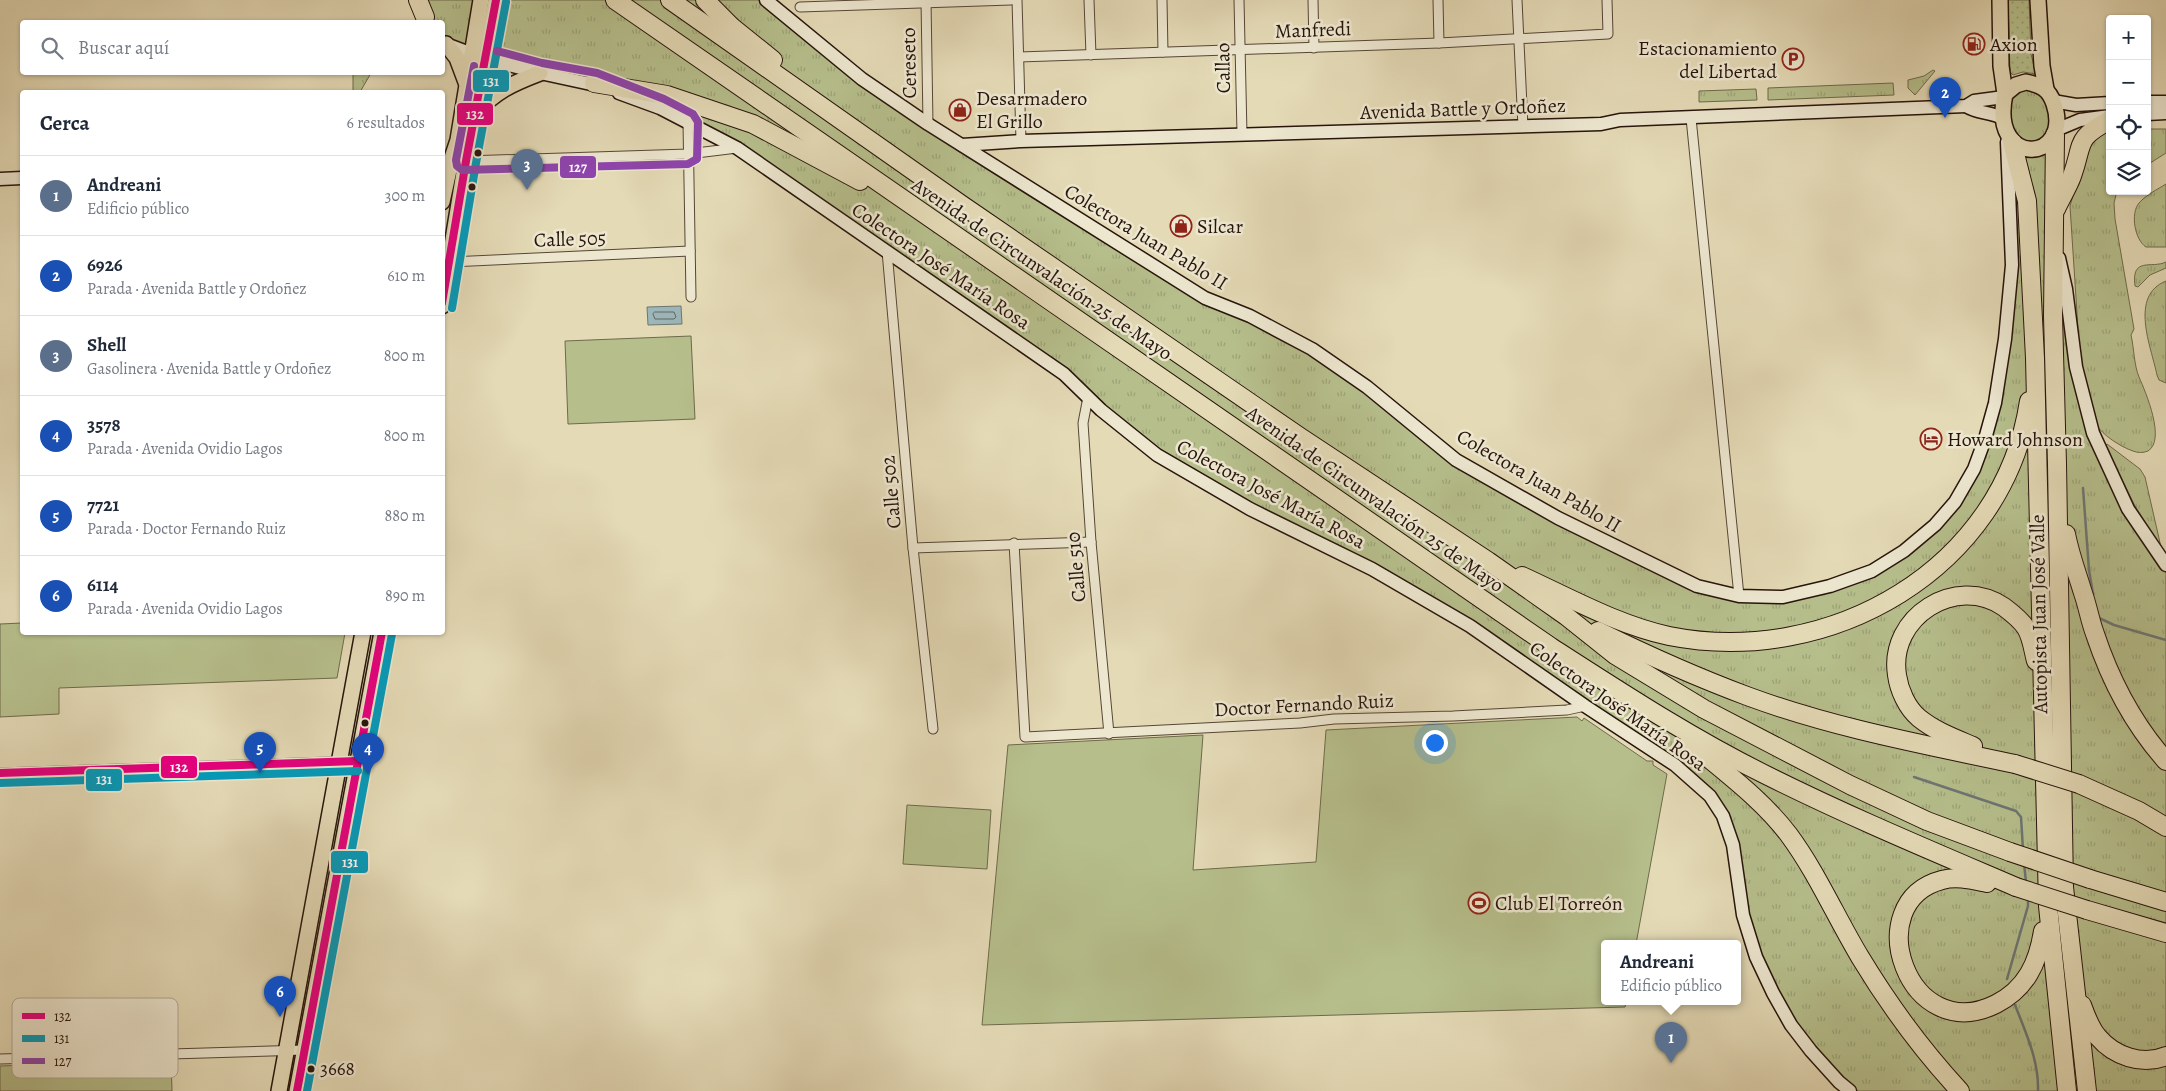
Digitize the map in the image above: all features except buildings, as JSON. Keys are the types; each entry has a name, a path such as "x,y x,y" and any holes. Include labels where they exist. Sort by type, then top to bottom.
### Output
{"highway":[{"path":"418,0 427,20"},
{"name":"Avenida de Circunvalación 25 de Mayo","path":"615,0 897,196 1020,278 1551,647 1645,707 1765,774 1863,821 2016,887 2166,933"},
{"name":"Avenida de Circunvalación 25 de Mayo","path":"670,0 853,129 1300,437 1488,561 1566,616 1622,659 1704,709 1774,747 1927,821 2010,852 2166,902"},
{"path":"705,0 732,27 853,129"},
{"path":"594,83 667,94 753,124 802,149 850,178 897,196"},
{"path":"2054,214 2072,176 2079,147 2086,135 2106,121"},
{"name":"Autopista Juan José Valle","path":"2056,132 2053,316 2058,464 2064,887 2087,1091"},
{"name":"Autopista Juan José Valle","path":"2009,138 2027,201 2035,358 2048,906 2067,1091"},
{"path":"1488,561 1619,621 1669,636 1718,641 1765,641 1812,632 1852,619 1890,600 1923,578 1954,551 1977,526 1998,494 2014,460 2026,415 2035,358"},
{"path":"2058,464 2066,536 2095,634 2113,681 2155,749 2166,761"},
{"path":"2044,709 2032,643 2026,627 2013,613 2000,604 1983,596 1958,595 1931,605 1910,622 1897,652 1896,660 1899,687 1907,703 1918,717 1942,734 2015,764 2112,794 2166,815"},
{"path":"1566,616 1638,652 1749,697 1824,720 2015,764"},
{"path":"1645,707 1745,788 1788,834 1819,882 1860,956 1899,1017 1939,1068 1960,1091"},
{"path":"2079,784 2139,811 2166,827"},
{"path":"2016,887 1961,878 1942,880 1928,885 1916,895 1903,918 1899,937 1900,953 1905,970 1914,985 1927,998 1944,1008 1964,1012 1986,1009 2004,1000 2018,989 2038,958 2048,906"},
{"path":"2124,921 2166,940"},
{"path":"2073,976 2088,1022 2097,1036 2108,1047 2124,1056 2144,1060 2166,1056"}],"main road":[{"path":"412,0 427,20"},
{"path":"445,290 474,114 481,0"},
{"path":"445,177 447,161 458,140 467,85 479,57 496,0"},
{"name":"Colectora Juan Pablo II","path":"766,0 862,79 928,124 1205,298 1250,316 1312,349 1368,387 1456,460 1558,518 1697,586 1739,596 1783,597 1830,586 1872,571 1904,551 1935,525 1955,502 1974,469 1985,438 1994,403 2005,339 2012,265 2009,138"},
{"path":"2000,0 2001,66 2005,96 2004,119 2009,138 2023,149 2036,149 2047,144 2056,132 2080,120 2106,118"},
{"path":"2038,0 2042,66 2057,119 2056,132"},
{"name":"Colectora José María Rosa","path":"445,42 479,57 540,74 594,83 660,108 737,148 1064,374 1088,397 1157,455 1250,509 1372,569 1470,626 1585,706 1675,765 1710,796 1723,816 1733,845 1743,915 1756,957 1773,993 1791,1025 1811,1051 1838,1082 1850,1091"},
{"path":"445,43 463,70 467,85"},
{"path":"474,114 491,96 514,83 540,74"},
{"path":"2005,96 2016,84 2026,82 2037,84 2049,95 2076,105 2106,103"},
{"name":"Avenida Battle y Ordoñez","path":"962,145 1020,141 1601,124 1620,120 1966,106 1974,101 2005,96"},
{"path":"2151,102 2166,102"},
{"name":"Avenida Battle y Ordoñez","path":"1966,106 1974,112 1996,114 2004,119"},
{"path":"2151,114 2166,113"},
{"path":"447,161 466,161"},
{"path":"0,179 20,178"},
{"path":"2053,235 2066,289 2076,367 2083,401 2093,433 2128,509 2166,565"},
{"path":"280,1091 361,635"},
{"path":"297,1091 381,635"}],"street":[{"path":"789,19 800,4 1011,0"},
{"path":"1017,0 1020,141"},
{"path":"1088,0 1091,55"},
{"path":"1162,0 1163,52"},
{"name":"Callao","path":"1239,0 1242,134"},
{"path":"1313,0 1314,48"},
{"path":"1438,0 1439,43"},
{"path":"1517,0 1523,126"},
{"name":"Manfredi","path":"1019,57 1314,48 1518,40 1608,34 1607,0"},
{"name":"Cereseto","path":"926,2 928,124"},
{"path":"1691,118 1739,596"},
{"path":"688,122 691,297"},
{"path":"466,161 688,154 737,148"},
{"name":"Calle 505","path":"450,262 690,251"},
{"name":"Calle 502","path":"887,251 913,548 933,729"},
{"name":"Calle 510","path":"1088,397 1083,423 1091,542 1109,734"},
{"path":"913,548 1014,543 1091,542"},
{"name":"Doctor Fernando Ruiz","path":"1014,543 1025,737 1300,723 1334,719 1453,716 1567,710 1585,706"},
{"path":"0,773 358,761"},
{"path":"178,1053 304,1050"}],"green space":[{"path":"412,0 766,0 862,79 1205,298 1312,349 1456,460 1697,586 1783,597 1872,571 1935,525 1985,439 2012,265 2004,126 2016,85 2050,95 2054,214 2093,433 2166,565 2166,1091 1850,1091 1773,993 1737,872 1710,796 1470,626 1157,455 1064,374 814,203 660,108 540,73 445,40 445,20 427,20"},
{"path":"2008,0 2029,0 2031,54 2036,74 2023,72 2013,75 2010,72"},
{"path":"1933,70 1935,71 1915,95 1908,88 1908,80 1924,76"},
{"path":"353,75 370,75 361,90 353,90"},
{"path":"1893,83 1894,95 1768,100 1768,88"},
{"path":"1756,89 1757,100 1699,102 1699,91"},
{"path":"2151,129 2166,129 2166,153 2151,162"},
{"path":"2106,132 2106,195 2116,195 2114,203 2115,219 2134,329 2131,335 2135,362 2150,405 2155,427 2153,445 2148,451 2142,452 2123,447 2099,428 2096,424 2083,374 2079,344 2070,206 2083,161 2094,137"},
{"path":"2166,184 2166,247 2146,247 2139,239 2135,226 2136,208 2152,192"},
{"path":"2166,262 2166,268 2150,275 2138,287 2135,286 2136,271 2139,267"},
{"path":"2166,281 2166,383 2159,380 2157,375 2147,336 2145,310 2148,298 2155,288"},
{"path":"691,336 695,419 568,424 565,341"},
{"path":"2107,444 2140,469 2145,477 2161,547 2135,506 2105,446"},
{"path":"20,623 20,635 345,635 337,678 59,688 59,714 0,717 0,624"},
{"path":"1577,717 1582,721 1584,718 1647,761 1653,761 1653,765 1667,774 1637,940 1601,940 1601,1005 1625,1005 1625,1007 982,1025 1008,745 1203,735 1193,870 1316,862 1326,730"},
{"path":"907,805 991,810 987,869 903,864"},
{"path":"0,1066 12,1066 12,1078 172,1078 172,1091 0,1091"}],"water":[{"path":"681,306 682,324 648,325 647,307"}],"waterway":[{"path":"2083,488 2089,570 2093,594"},
{"path":"2097,617 2114,625 2166,640"},
{"path":"1914,777 2016,811 2021,817 2023,850"},
{"path":"2024,863 2026,882"},
{"path":"2007,979 2028,906 2028,898"},
{"path":"2015,1005 2034,1058 2038,1091"}],"transit line":[{"name":"132","path":"445,285 496,0"},
{"name":"131","path":"452,308 476,163 506,2"},
{"name":"127","path":"474,66 456,160 457,166 462,170 688,164 697,159 698,122 693,114 664,99 597,73 542,63 497,51"},
{"name":"132","path":"297,1091 381,635"},
{"name":"131","path":"307,1091 392,635"},
{"name":"132","path":"0,773 358,761"},
{"name":"131","path":"0,783 358,771"}],"place":[{"name":"Axion","path":"1974,44"},
{"name":"Estacionamiento del Libertad","path":"1793,59"},
{"name":"Desarmadero El Grillo","path":"960,110"},
{"name":"6926","path":"1945,118"},
{"name":"Shell","path":"527,190"},
{"name":"Silcar","path":"1181,226"},
{"name":"Howard Johnson","path":"1931,439"},
{"name":"7721","path":"260,773"},
{"name":"3578","path":"368,774"},
{"name":"Club El Torreón","path":"1479,903"},
{"name":"6114","path":"280,1017"},
{"name":"Andreani","path":"1671,1063"},
{"name":"3668","path":"311,1069"}]}
